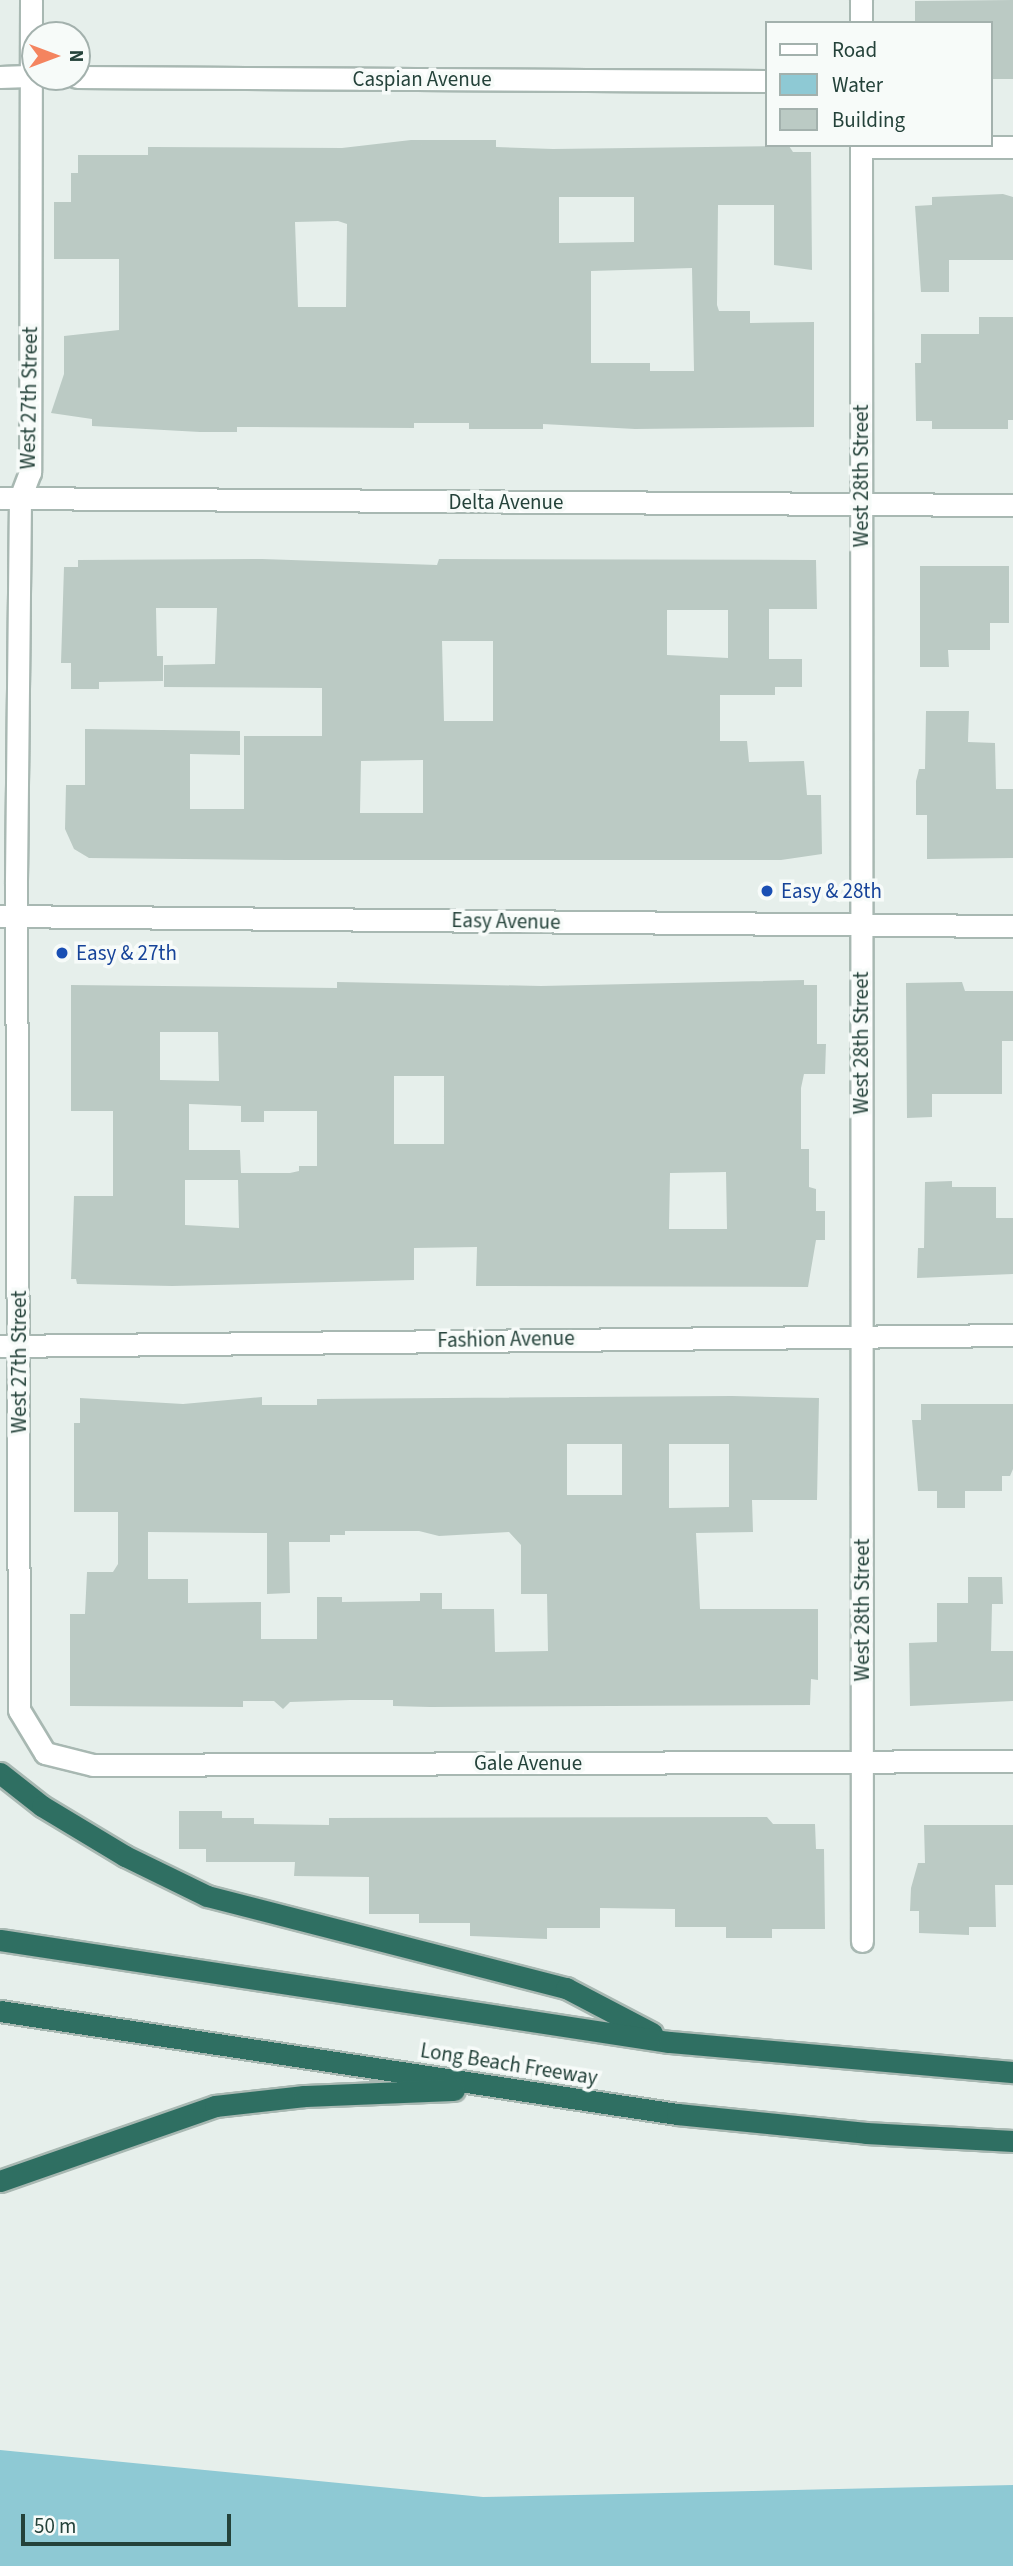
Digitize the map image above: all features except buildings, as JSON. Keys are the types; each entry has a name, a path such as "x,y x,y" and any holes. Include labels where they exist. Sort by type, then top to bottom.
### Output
{"highway":[{"path":"0,1773 42,1806 113,1849 207,1896 566,1988 669,2042"},
{"path":"0,1940 669,2042 1013,2071"},
{"name":"Long Beach Freeway","path":"0,2011 691,2115 1013,2141"},
{"path":"0,2181 215,2106 304,2096 503,2088"}],"street":[{"name":"West 27th Street","path":"31,0 32,21"},
{"path":"861,0 861,21"},
{"path":"0,76 21,76"},
{"name":"Caspian Avenue","path":"91,77 764,81"},
{"name":"West 27th Street","path":"33,91 30,472 10,498 9,1346 19,1710 45,1753"},
{"name":"West 28th Street","path":"861,147 862,1941"},
{"path":"992,147 1013,147"},
{"name":"Delta Avenue","path":"10,498 1013,505"},
{"name":"Easy Avenue","path":"8,916 1013,926"},
{"name":"Fashion Avenue","path":"9,1346 1013,1335"},
{"name":"Gale Avenue","path":"45,1753 93,1765 1013,1761"}],"water":[{"path":"0,2450 483,2497 1013,2485 1013,2566 0,2566"}],"place":[{"name":"Easy & 28th","path":"767,891"},
{"name":"Easy & 27th","path":"62,953"}]}
